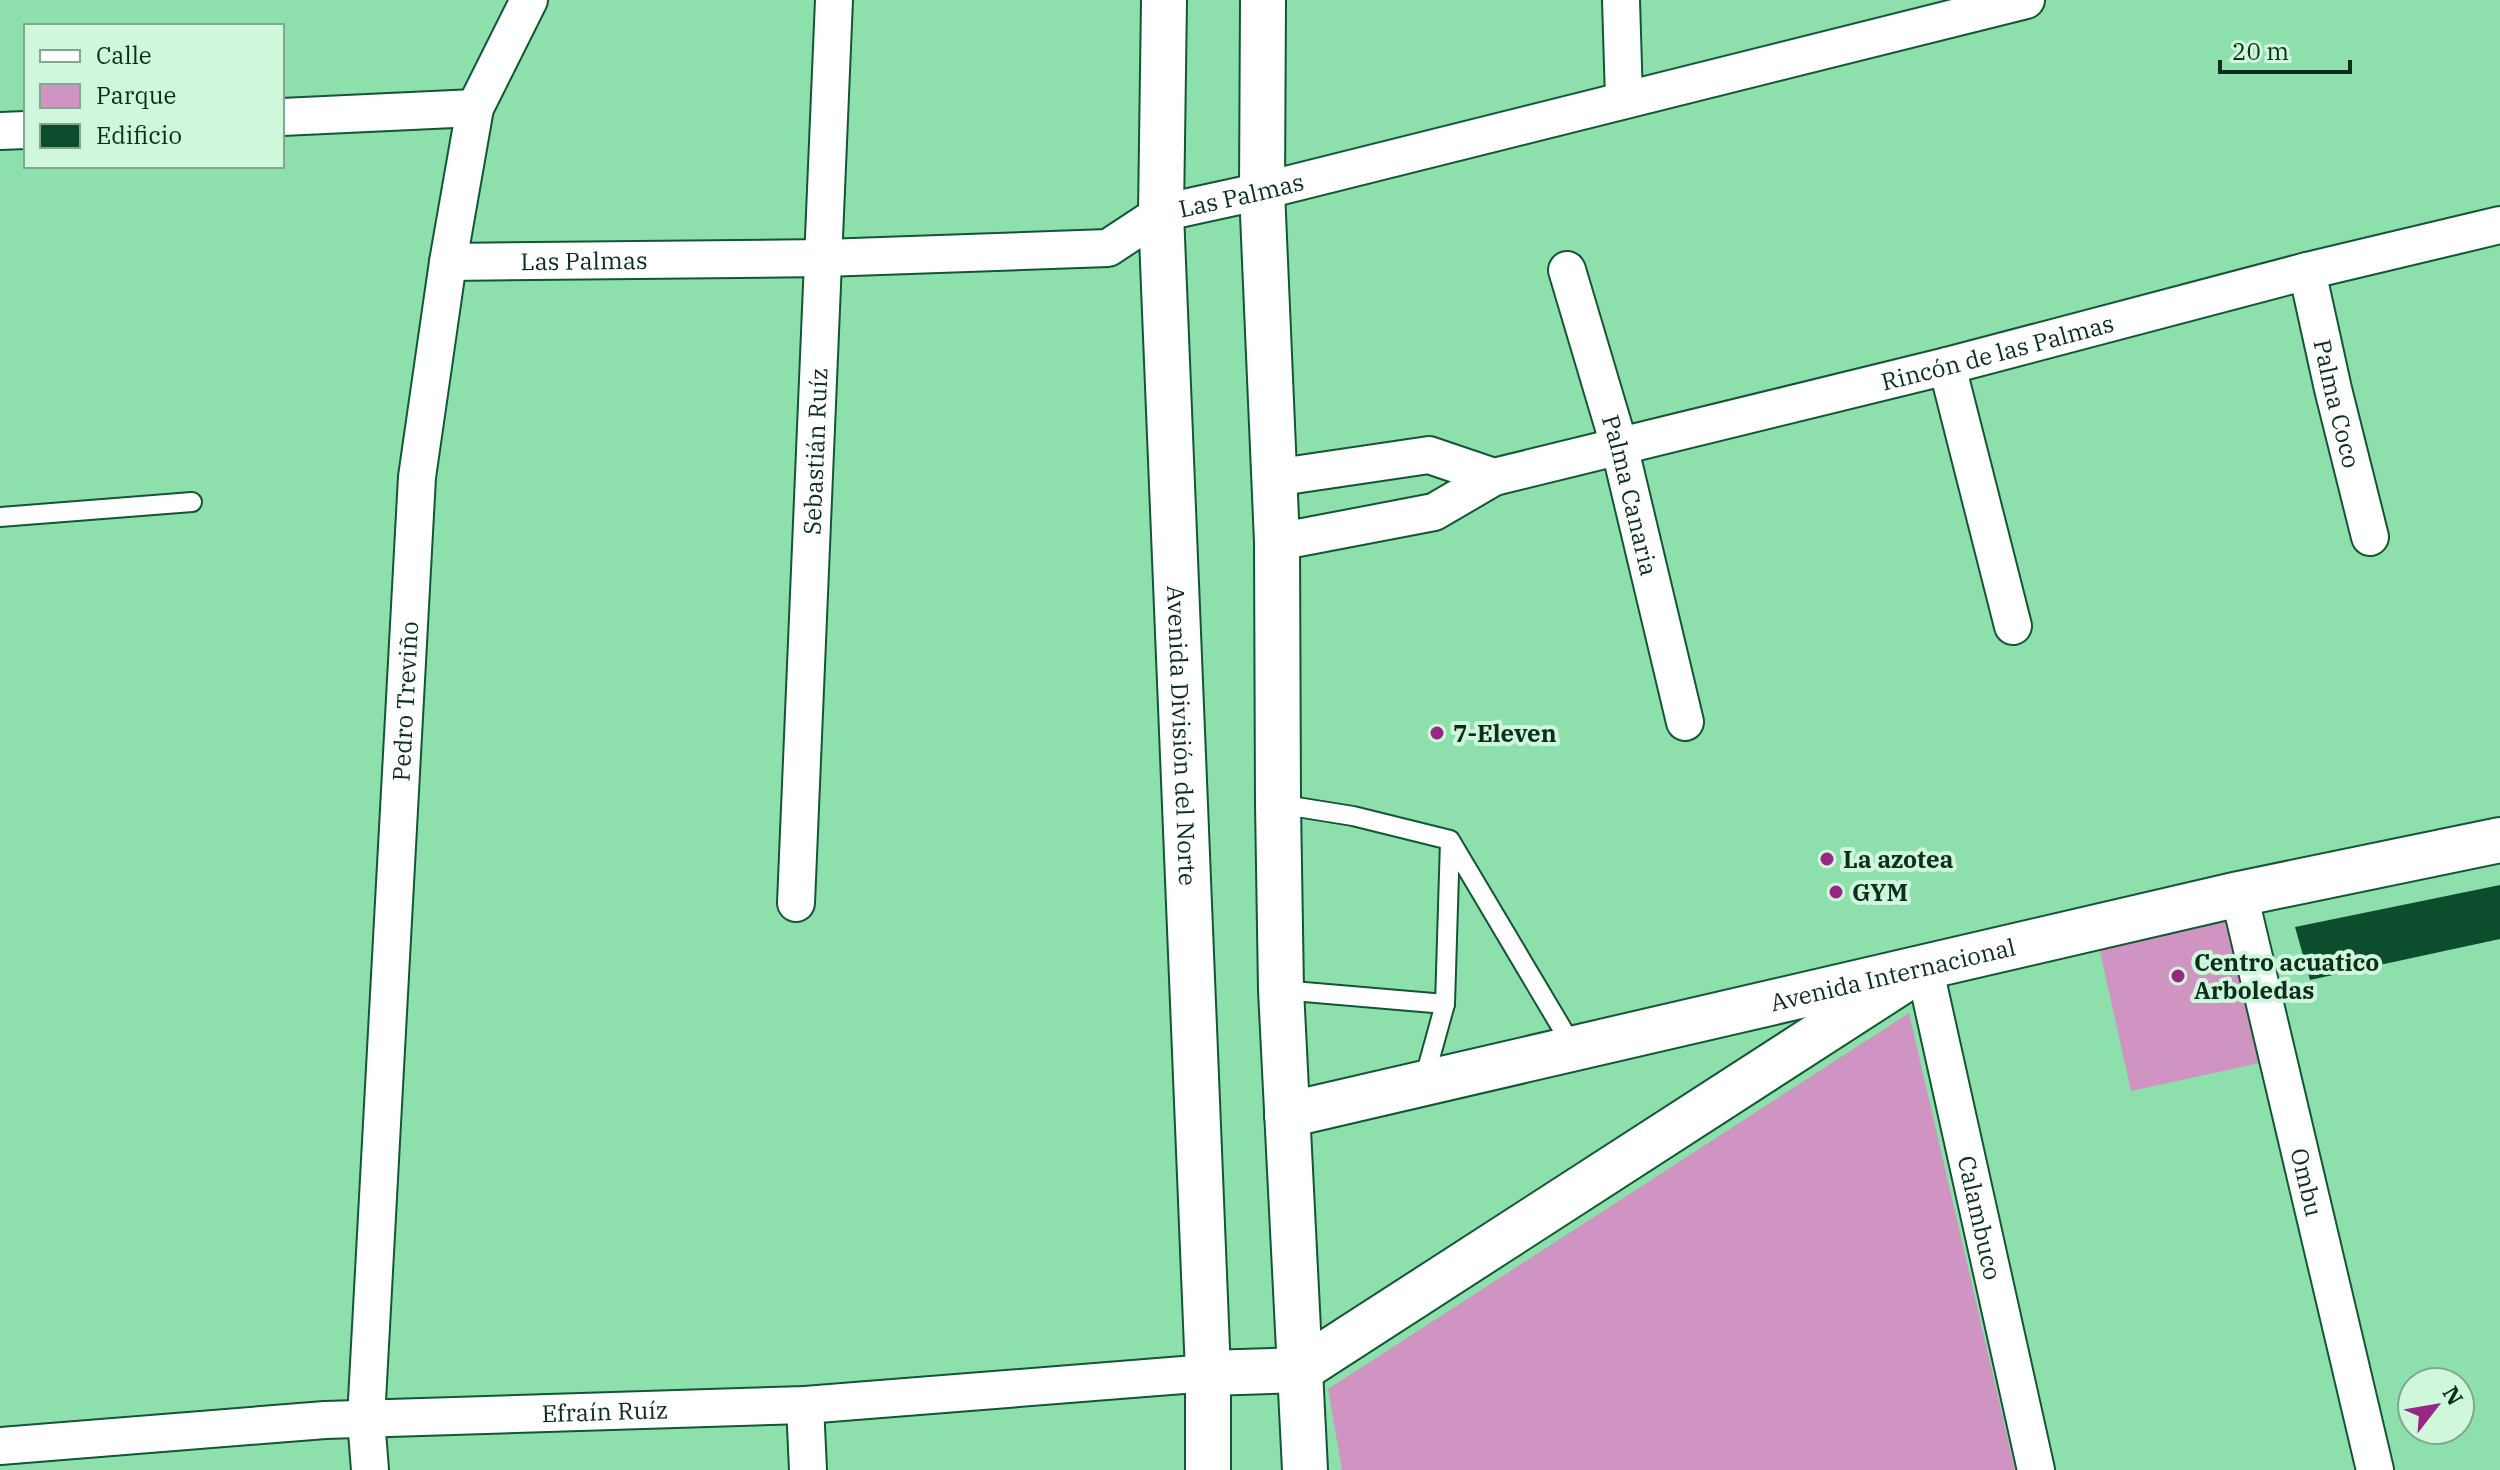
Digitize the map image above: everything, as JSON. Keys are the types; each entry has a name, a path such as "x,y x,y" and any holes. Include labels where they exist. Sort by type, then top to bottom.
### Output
{"main road":[{"name":"Avenida División del Norte","path":"1164,0 1161,213 1208,1373 1208,1470"},
{"path":"1263,0 1262,191 1277,542 1281,990 1305,1470"},
{"name":"Avenida Internacional","path":"1287,1115 2239,894 2500,840"},
{"path":"1208,1373 1300,1370 1924,966"}],"street":[{"name":"Pedro Treviño","path":"370,1470 366,1419 417,477 448,262 475,108 529,0"},
{"name":"Sebastián Ruíz","path":"796,903 834,0"},
{"path":"1621,0 1624,99"},
{"name":"Las Palmas","path":"448,262 824,258 1108,248 1161,213 1262,191 1624,99 1947,10 2026,0"},
{"path":"284,117 475,108"},
{"path":"0,131 24,130"},
{"name":"Rincón de las Palmas","path":"1277,542 1434,512 1494,477 1947,366 2307,271 2500,225"},
{"name":"Palma Canaria","path":"1567,270 1619,445 1685,722"},
{"name":"Palma Coco","path":"2307,271 2370,537"},
{"path":"1947,366 2013,626"},
{"path":"1273,478 1429,455 1494,477"},
{"name":"Ombu","path":"2239,894 2375,1470"},
{"name":"Calambuco","path":"1924,966 2036,1470"},
{"name":"Efraín Ruíz","path":"0,1446 366,1419 805,1405 1208,1373"},
{"path":"805,1405 808,1470"}],"lane":[{"path":"0,517 192,502"},
{"path":"1278,804 1353,816 1450,840 1573,1047"},
{"path":"1423,1083 1445,1004 1450,840"},
{"path":"1281,990 1445,1004"}],"green space":[{"name":"Centro acuatico Arboledas","path":"2237,916 2269,1061 2131,1091 2099,947"},
{"path":"1909,1013 2015,1470 1342,1470 1328,1389"}],"building":[{"path":"2500,885 2500,939 2310,980 2295,927"}],"place":[{"name":"7-Eleven","path":"1437,733"},
{"name":"La azotea","path":"1827,859"},
{"name":"GYM","path":"1836,892"},
{"name":"Centro acuatico Arboledas","path":"2178,976"}]}
